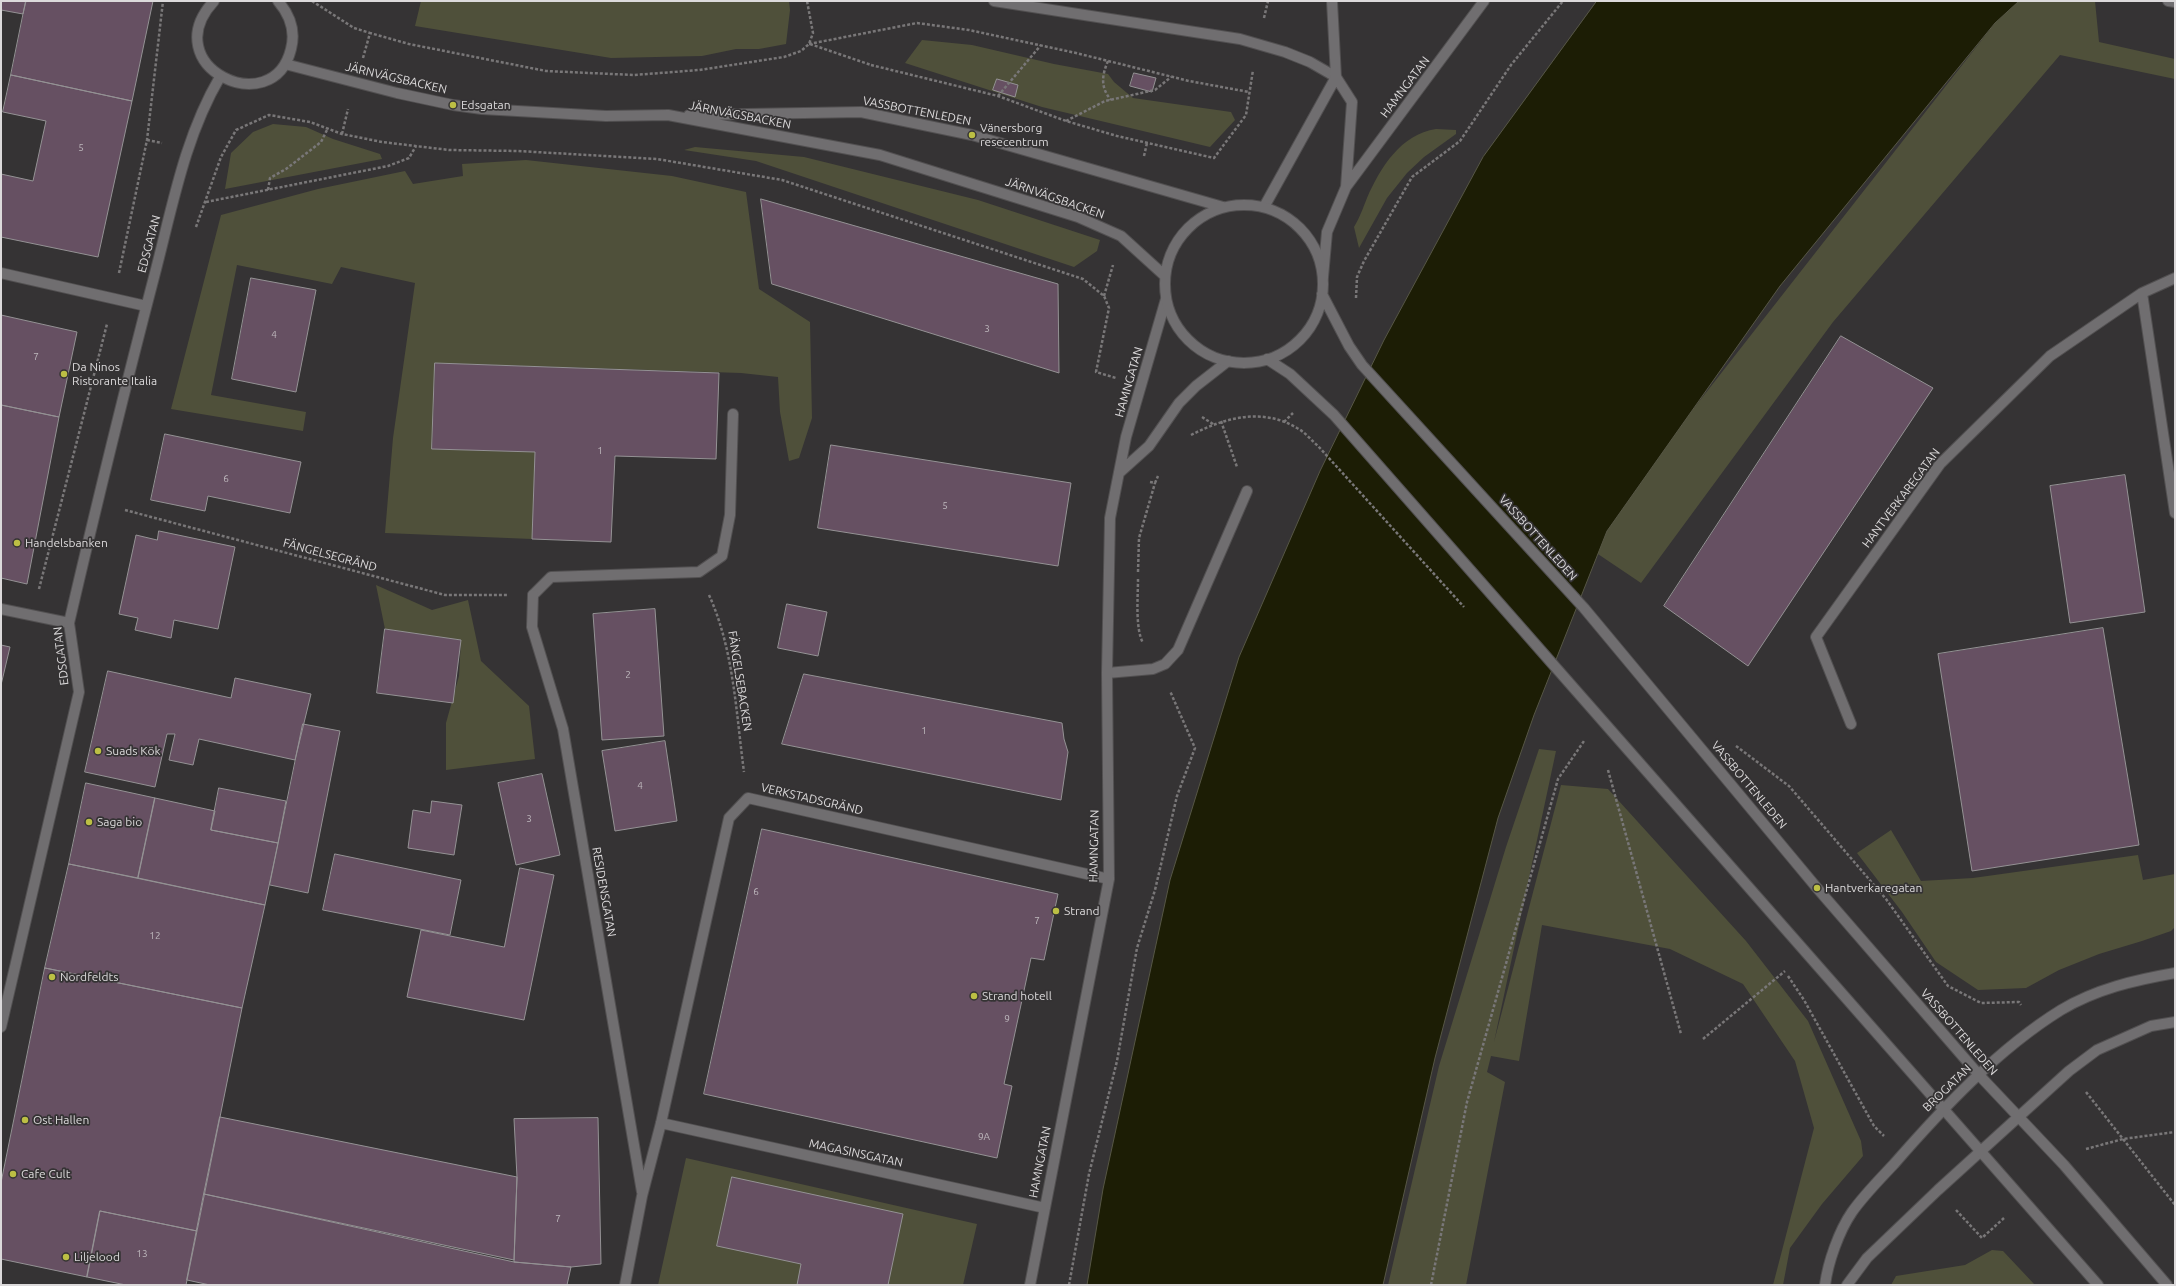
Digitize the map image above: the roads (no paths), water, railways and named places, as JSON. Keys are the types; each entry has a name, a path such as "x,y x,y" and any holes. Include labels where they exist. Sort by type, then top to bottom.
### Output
{"street":[{"path":"214,1 201,18 198,40 204,61 220,77 231,82 255,83 277,73 285,64 293,42 293,30 285,9 278,1"},
{"path":"994,1 1240,39 1285,52 1310,62 1336,77 1264,207"},
{"name":"HAMNGATAN","path":"1332,1 1336,77 1352,102 1346,187"},
{"name":"HAMNGATAN","path":"1166,299 1174,321 1188,339 1206,353 1228,361 1248,363 1267,359 1285,351 1301,339 1317,314 1322,294 1327,232 1346,187 1484,1"},
{"path":"2168,1 2175,2"},
{"name":"JÄRNVÄGSBACKEN","path":"285,64 404,94 482,109 606,116 668,115 880,155 1078,217 1121,236 1165,276"},
{"name":"EDSGATAN","path":"1,1027 79,692 69,623 146,306 188,148 208,98 220,77"},
{"name":"VASSBOTTENLEDEN","path":"668,115 861,112 972,135 1223,207"},
{"path":"1166,299 1165,276 1171,253 1183,233 1201,217 1223,207 1243,205 1264,207 1279,213 1293,222 1304,232 1320,261 1323,277"},
{"path":"1,273 146,306"},
{"name":"HANTVERKAREGATAN","path":"1851,724 1816,637 1940,464 2050,356 2142,293 2175,278"},
{"path":"2142,293 2175,513"},
{"name":"VASSBOTTENLEDEN","path":"1322,294 1349,346 1362,365 1584,608 1817,888 1979,1075 2064,1165 2167,1285"},
{"name":"HAMNGATAN","path":"1030,1285 1109,879 1107,673 1110,518 1126,437 1166,299"},
{"path":"1267,359 1290,374 1334,415 2098,1285"},
{"path":"1119,473 1149,446 1179,403 1196,386 1228,361"},
{"name":"RESIDENSGATAN","path":"642,1196 563,729 532,627 533,595 551,577 699,572 722,556 730,515 733,414"},
{"path":"1107,673 1159,667 1165,664 1178,650 1247,491"},
{"path":"1,609 69,623"},
{"name":"VERKSTADSGRÄND","path":"661,1123 728,818 748,798 1109,879"},
{"name":"BROGATAN","path":"1825,1285 1830,1258 1852,1212 1943,1108 1979,1075 2035,1028 2062,1010 2096,993 2132,981 2175,973"},
{"path":"1847,1285 1867,1258 2069,1071 2097,1050 2151,1026 2175,1022"},
{"name":"RESIDENSGATAN","path":"625,1285 642,1196 661,1123"},
{"name":"MAGASINSGATAN","path":"661,1123 1045,1208"}],"place":[{"name":"Edsgatan","path":"453,105"},
{"name":"Vänersborg resecentrum","path":"972,135"},
{"name":"Da Ninos Ristorante Italia","path":"64,374"},
{"name":"Handelsbanken","path":"17,543"},
{"name":"Suads Kök","path":"98,751"},
{"name":"Saga bio","path":"89,822"},
{"name":"Hantverkaregatan","path":"1817,888"},
{"name":"Strand","path":"1056,911"},
{"name":"Nordfeldts","path":"52,977"},
{"name":"Strand hotell","path":"974,996"},
{"name":"Ost Hallen","path":"25,1120"},
{"name":"Cafe Cult","path":"13,1174"},
{"name":"Liljelood","path":"66,1257"}]}
